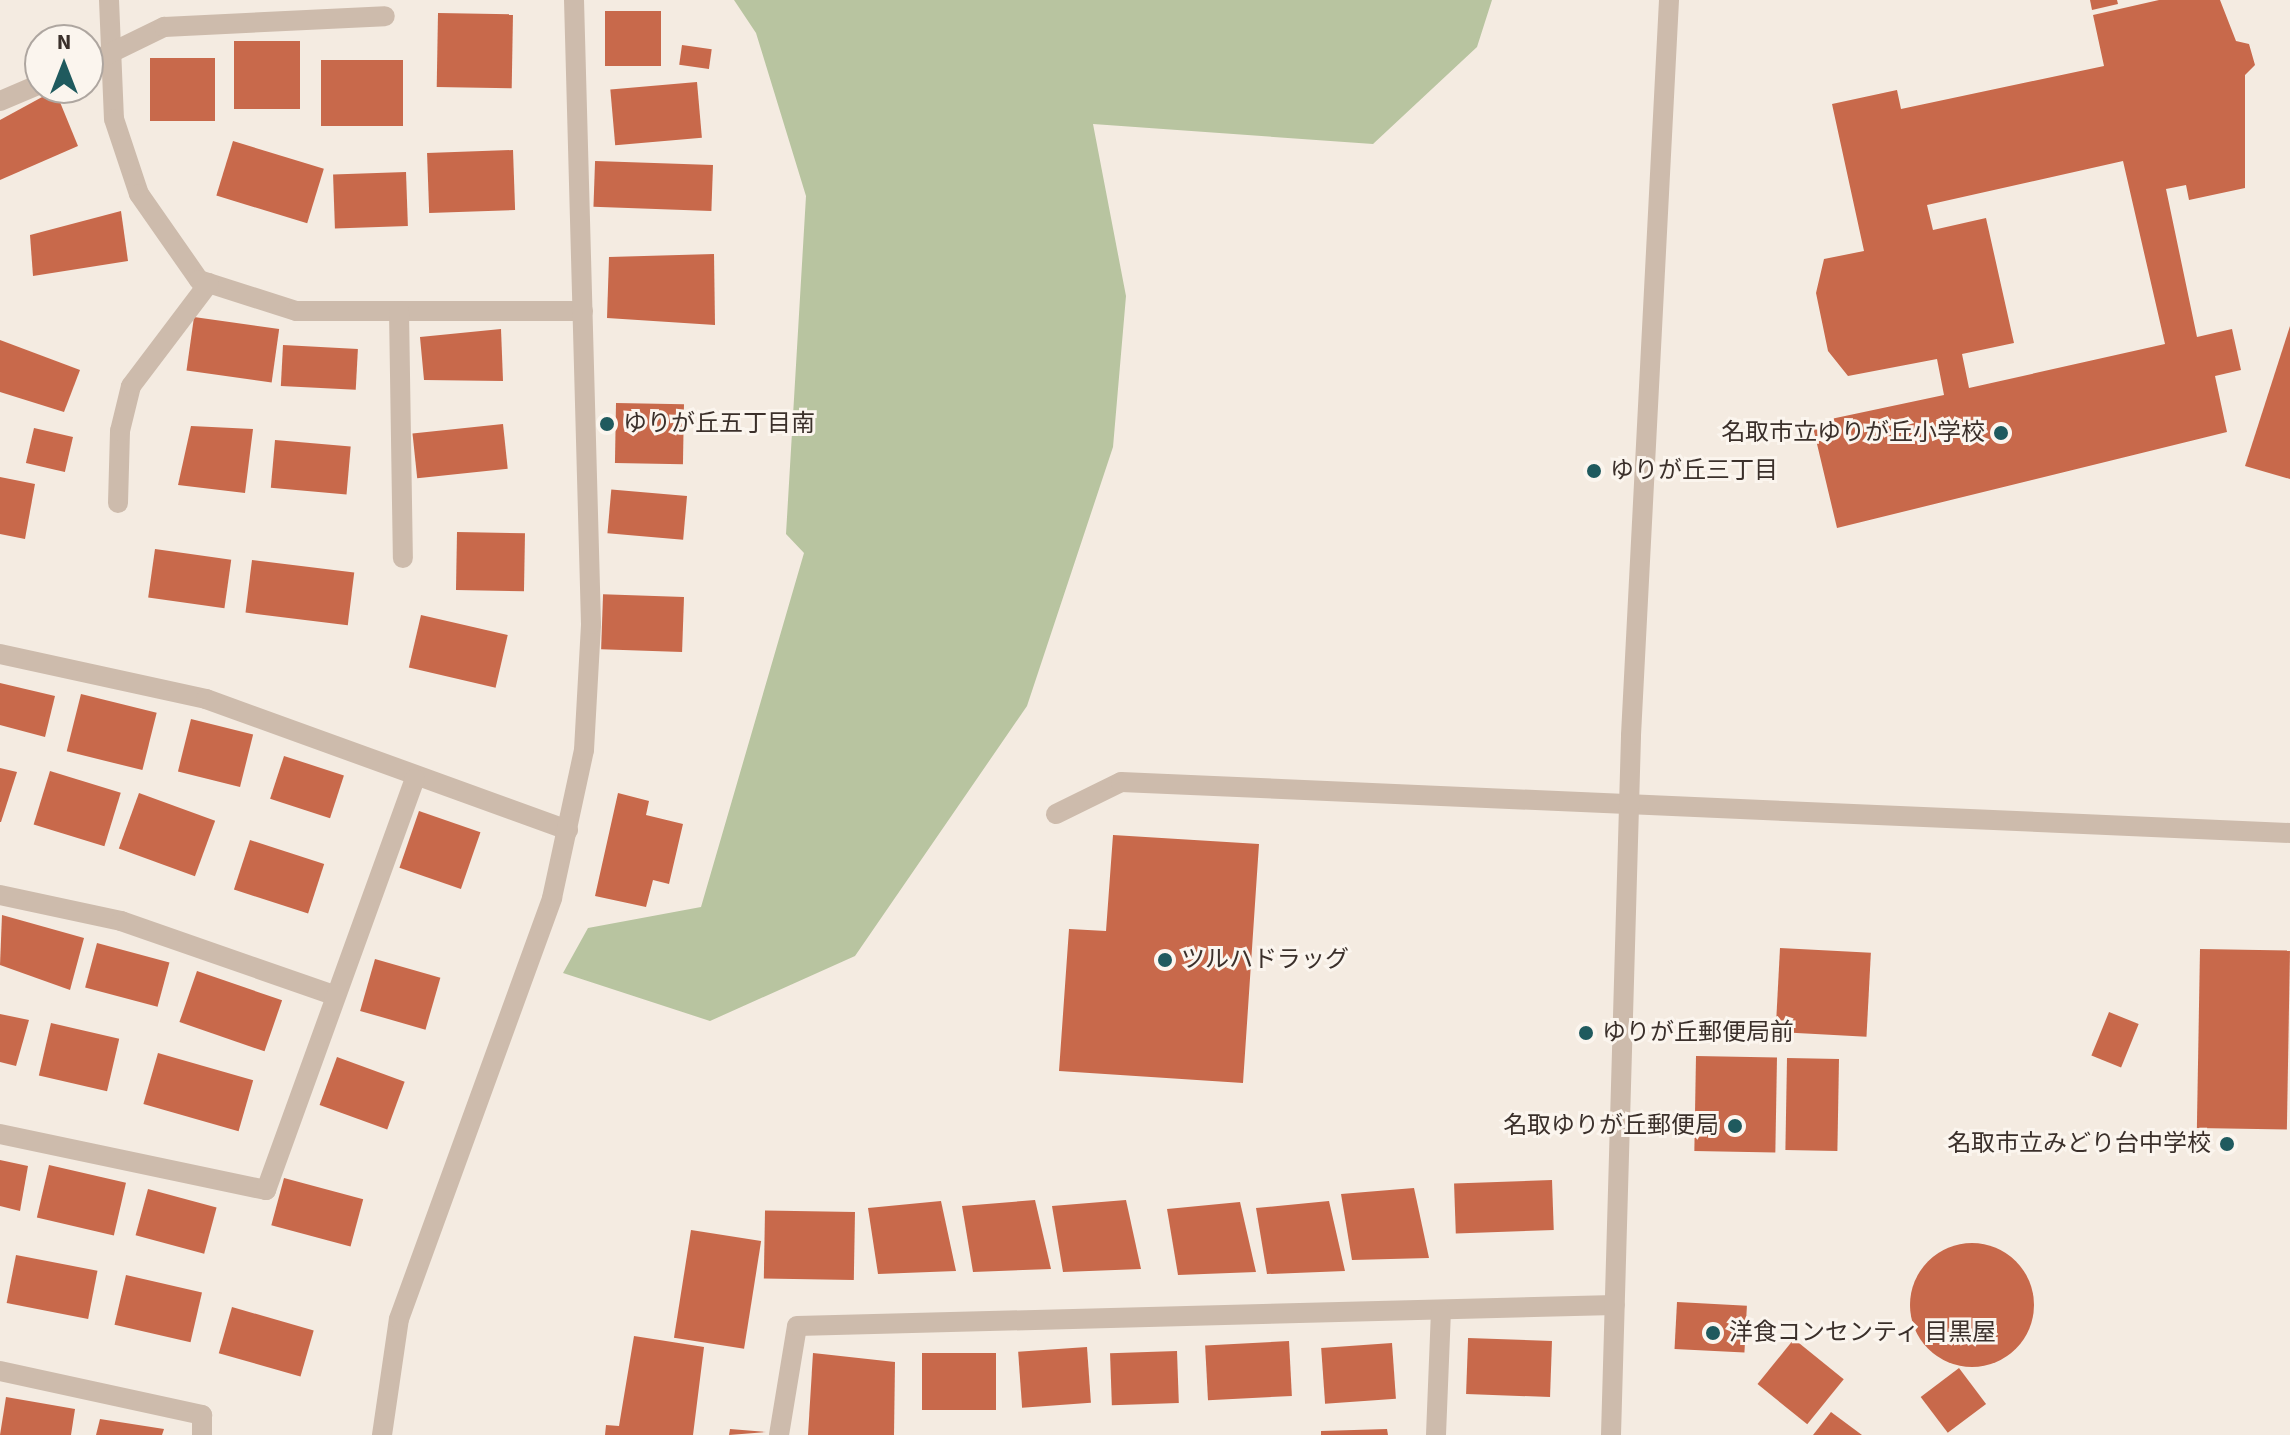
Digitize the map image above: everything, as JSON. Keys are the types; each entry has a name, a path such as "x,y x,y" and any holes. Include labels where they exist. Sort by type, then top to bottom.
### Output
{"street":[{"path":"109,0 108,55 114,119 139,194 199,280 296,311 583,311"},
{"path":"382,1435 399,1319 552,898 584,750 591,624 574,0"},
{"path":"1611,1435 1628,807 1669,0"},
{"path":"104,57 164,27 385,16"},
{"path":"0,101 24,91"},
{"path":"118,503 120,431 131,386 209,283"},
{"path":"399,311 403,558"},
{"path":"0,654 206,699 415,779 568,830"},
{"path":"0,1134 266,1190 333,995 415,779"},
{"path":"1056,814 1121,782 1628,807 2290,833"},
{"path":"0,895 121,921 333,995"},
{"path":"779,1435 797,1326 1441,1313 1615,1305"},
{"path":"1436,1435 1441,1313"},
{"path":"0,1371 202,1415 202,1435"}],"green space":[{"path":"734,0 1492,0 1477,47 1373,144 1093,124 1126,296 1113,447 1027,706 855,956 710,1021 563,973 588,928 701,907 804,553 786,534 806,196 756,33"}],"building":[{"path":"2090,0 2117,0 2118,4 2092,10"},
{"path":"2159,0 2220,0 2236,41 2249,44 2255,65 2245,75 2245,188 2189,200 2186,185 2166,189 2197,337 2232,329 2241,370 2215,376 2227,432 1837,528 1812,423 1944,395 1937,359 1848,376 1828,351 1816,293 1824,259 1864,251 1832,104 1897,90 1901,109 2104,66 2093,15","holes":["2123,161 2165,344 1969,388 1962,354 2014,343 1986,218 1933,230 1927,205"]},
{"path":"605,11 661,11 661,66 605,66"},
{"path":"438,13 513,14 512,88 437,87"},
{"path":"234,41 300,41 300,109 234,109"},
{"path":"682,45 712,49 709,69 679,65"},
{"path":"150,58 215,58 215,121 150,121"},
{"path":"321,60 403,60 403,126 321,126"},
{"path":"697,82 702,138 615,145 610,90"},
{"path":"29,104 61,104 78,146 0,180 0,120"},
{"path":"233,141 324,169 307,223 216,196"},
{"path":"513,150 515,210 429,213 427,153"},
{"path":"595,161 713,165 711,211 593,207"},
{"path":"406,172 408,226 335,229 333,175"},
{"path":"121,211 128,261 33,276 30,235"},
{"path":"714,254 715,325 607,318 609,257"},
{"path":"194,317 279,329 272,382 186,370"},
{"path":"2290,326 2290,479 2245,466"},
{"path":"501,329 503,381 424,380 420,337"},
{"path":"0,340 80,370 64,412 0,392"},
{"path":"283,345 358,349 356,390 281,386"},
{"path":"616,403 684,404 683,464 615,463"},
{"path":"503,424 508,469 417,478 412,434"},
{"path":"191,426 253,429 245,493 178,485"},
{"path":"34,428 73,437 65,472 26,463"},
{"path":"275,440 351,447 347,494 271,488"},
{"path":"0,477 35,484 25,539 0,534"},
{"path":"611,489 687,496 683,540 607,533"},
{"path":"457,532 525,533 524,591 456,590"},
{"path":"155,549 231,560 224,608 148,598"},
{"path":"252,560 354,573 348,625 246,613"},
{"path":"603,594 684,597 682,652 601,649"},
{"path":"421,615 508,635 496,688 409,668"},
{"path":"0,683 55,696 45,737 0,725"},
{"path":"81,694 157,713 142,770 67,751"},
{"path":"191,719 253,734 240,787 178,771"},
{"path":"284,756 344,775 330,818 270,799"},
{"path":"0,768 17,772 1,822 0,822"},
{"path":"50,771 121,793 104,846 34,825"},
{"path":"139,793 215,821 195,876 119,848"},
{"path":"618,793 649,801 646,815 683,824 669,884 653,880 646,907 595,896"},
{"path":"419,811 480,832 461,889 399,868"},
{"path":"1113,835 1259,844 1243,1083 1059,1071 1069,929 1106,931"},
{"path":"250,840 324,864 308,914 234,889"},
{"path":"2,915 84,938 70,990 0,965"},
{"path":"97,943 169,962 158,1007 85,987"},
{"path":"1780,948 1871,953 1866,1037 1776,1032"},
{"path":"2200,949 2290,951 2287,1130 2197,1128"},
{"path":"375,959 440,978 425,1030 360,1011"},
{"path":"197,971 282,1000 265,1051 179,1022"},
{"path":"2109,1012 2139,1024 2121,1068 2091,1056"},
{"path":"0,1014 29,1020 16,1066 0,1062"},
{"path":"51,1023 119,1039 107,1091 39,1076"},
{"path":"158,1053 253,1080 239,1131 143,1104"},
{"path":"1696,1056 1777,1057 1775,1152 1694,1151"},
{"path":"337,1057 405,1082 387,1130 320,1105"},
{"path":"1787,1058 1839,1059 1837,1151 1785,1150"},
{"path":"0,1160 28,1166 20,1211 0,1206"},
{"path":"49,1165 126,1183 114,1235 37,1218"},
{"path":"284,1178 363,1199 351,1247 271,1225"},
{"path":"1552,1180 1554,1230 1456,1233 1454,1183"},
{"path":"1414,1188 1429,1258 1352,1260 1341,1194"},
{"path":"148,1189 217,1207 204,1254 136,1235"},
{"path":"1035,1200 1051,1269 973,1272 962,1206"},
{"path":"1126,1200 1141,1269 1063,1272 1052,1206"},
{"path":"941,1201 956,1271 878,1274 868,1208"},
{"path":"1329,1201 1345,1271 1267,1274 1256,1208"},
{"path":"1240,1202 1256,1272 1178,1275 1167,1209"},
{"path":"765,1210 855,1212 854,1280 764,1278"},
{"path":"691,1230 761,1241 744,1349 674,1338"},
{"path":"1972,1243 1996,1248 2016,1261 2029,1281 2034,1305 2029,1329 2016,1349 1996,1362 1972,1367 1948,1362 1928,1349 1915,1329 1910,1305 1915,1281 1928,1261 1948,1248"},
{"path":"16,1255 97,1271 88,1319 7,1303"},
{"path":"126,1275 202,1293 191,1342 115,1325"},
{"path":"1677,1302 1747,1306 1744,1353 1675,1349"},
{"path":"232,1307 314,1330 300,1377 219,1353"},
{"path":"634,1336 704,1347 693,1435 605,1435 606,1425 619,1426"},
{"path":"1468,1338 1552,1341 1550,1397 1466,1394"},
{"path":"1794,1339 1844,1379 1807,1424 1757,1384"},
{"path":"1289,1341 1292,1396 1208,1400 1205,1345"},
{"path":"1392,1343 1396,1399 1325,1404 1321,1348"},
{"path":"1087,1347 1091,1403 1022,1408 1018,1352"},
{"path":"1177,1351 1179,1403 1112,1405 1110,1353"},
{"path":"813,1353 895,1362 894,1435 808,1435"},
{"path":"922,1353 996,1353 996,1410 922,1410"},
{"path":"1959,1368 1986,1404 1948,1433 1921,1397"},
{"path":"6,1397 75,1409 71,1435 0,1435"},
{"path":"1831,1412 1862,1435 1813,1435"},
{"path":"100,1419 164,1429 162,1435 96,1435"},
{"path":"730,1429 766,1432 729,1435"},
{"path":"1387,1429 1388,1435 1321,1435 1321,1431"}],"place":[{"name":"ゆりが丘五丁目南","path":"607,424"},
{"name":"名取市立ゆりが丘小学校","path":"2001,433"},
{"name":"ゆりが丘三丁目","path":"1594,471"},
{"name":"ツルハドラッグ","path":"1165,960"},
{"name":"ゆりが丘郵便局前","path":"1586,1033"},
{"name":"名取ゆりが丘郵便局","path":"1735,1126"},
{"name":"名取市立みどり台中学校","path":"2227,1144"},
{"name":"洋食コンセンティ 目黒屋","path":"1713,1333"}]}
